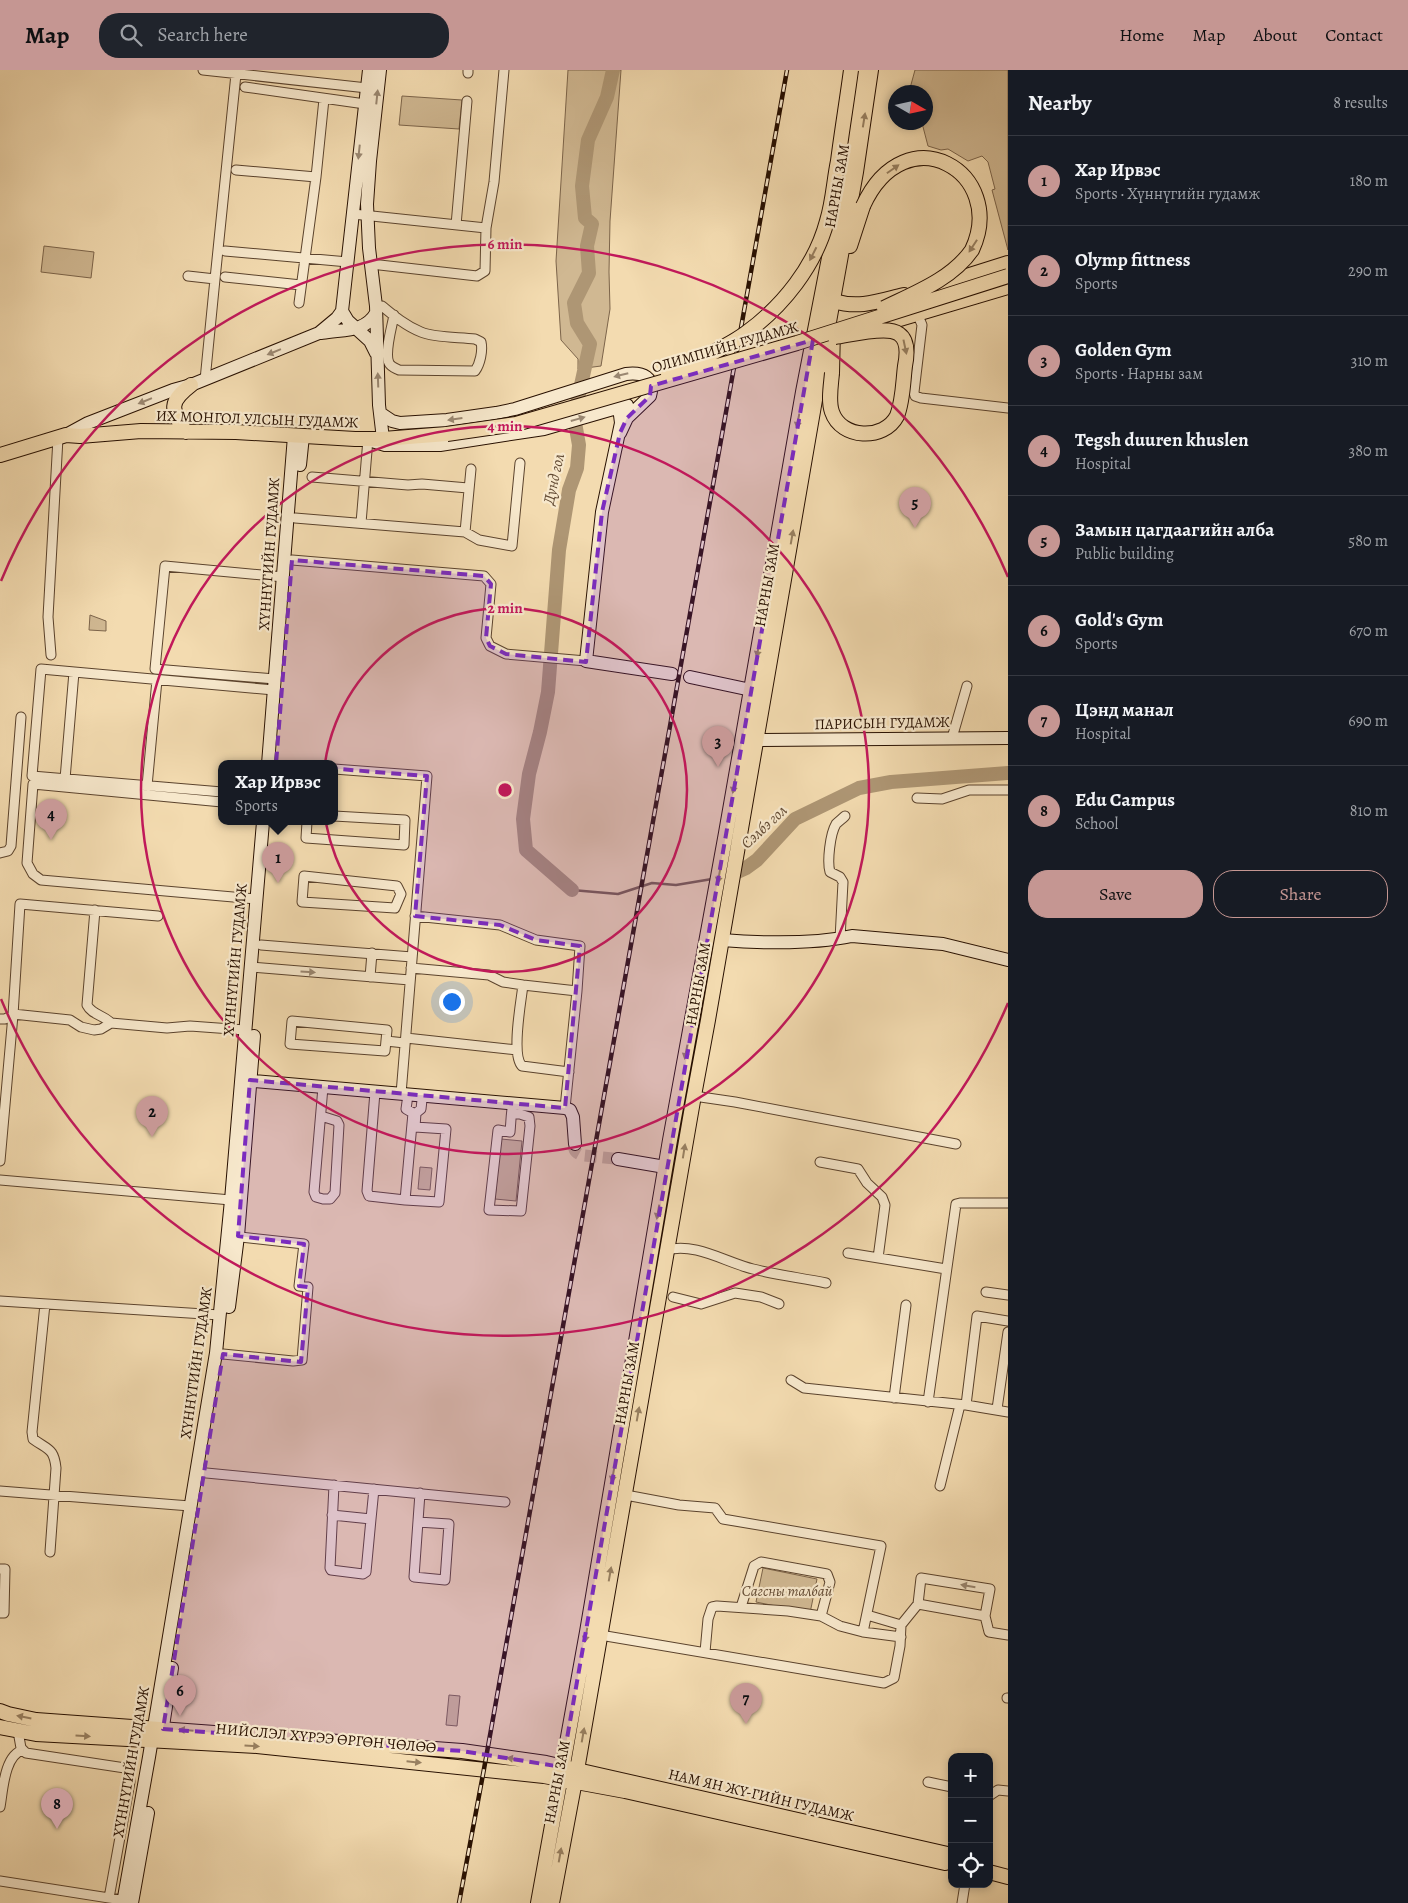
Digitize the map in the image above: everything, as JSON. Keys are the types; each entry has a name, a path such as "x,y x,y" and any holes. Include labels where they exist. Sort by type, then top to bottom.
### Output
{"main road":[{"path":"319,333 337,318 342,311 369,70"},
{"path":"380,70 368,177 368,216 376,310 380,413 384,439"},
{"path":"632,391 711,354 744,334 783,301 800,278 815,252 828,221 851,70"},
{"name":"НАРНЫ ЗАМ","path":"538,1903 561,1773 667,1250 728,906 756,740 774,579 777,574 786,569 809,393 810,356 824,338 841,196 860,70"},
{"name":"НАРНЫ ЗАМ","path":"552,1903 600,1635 666,1164 751,690 809,393 833,300 858,163 871,70"},
{"path":"848,326 933,284 948,273 972,250 984,224 985,202 981,190 975,180 956,164 928,157 901,164 887,173 874,187 863,206 833,300 845,305 862,306 929,288 1008,263"},
{"path":"951,281 949,294 951,298 958,301"},
{"path":"797,343 889,330 899,334 904,341 907,352 900,406 896,417 887,426 874,433 861,434 850,431 840,424 832,412 830,396 832,374 824,338 935,308 1008,285"},
{"name":"ОЛИМПИЙН ГУДАМЖ","path":"446,434 516,424 797,343 848,326 1008,285"},
{"path":"929,288 937,292 940,297 935,308"},
{"path":"319,333 356,329 365,326 372,320 376,310"},
{"path":"342,311 348,321 370,341 377,355"},
{"name":"ИХ МОНГОЛ УЛСЫН ГУДАМЖ","path":"0,455 62,437 88,423 173,390 205,380 319,333"},
{"path":"380,413 392,421 400,423 447,420 496,413 603,380 626,374 642,373 651,384 650,396 627,418 620,433"},
{"path":"186,432 177,419 174,409 177,396 191,385"},
{"path":"368,439 385,445 440,445 544,429 646,401"},
{"path":"616,408 622,419 602,512 582,661 672,674"},
{"name":"ИХ МОНГОЛ УЛСЫН ГУДАМЖ","path":"62,437 141,431 236,432 368,439 446,434"},
{"name":"ХҮННҮГИЙН ГУДАМЖ","path":"275,760 292,560 299,436"},
{"name":"ХҮННҮГИЙН ГУДАМЖ","path":"268,760 284,577 299,436"},
{"path":"690,678 751,690"},
{"name":"ПАРИСЫН ГУДАМЖ","path":"756,740 1008,738"},
{"name":"ХҮННҮГИЙН ГУДАМЖ","path":"157,1735 190,1506 199,1473 224,1354 255,968 256,899 263,825"},
{"name":"ХҮННҮГИЙН ГУДАМЖ","path":"126,1902 157,1735 199,1473 220,1315 233,1236 231,1200 246,1080 246,1028 255,968 261,944 271,825"},
{"path":"722,940 792,941 840,939 852,936 943,944 1008,960"},
{"path":"246,1080 410,1095 512,1108 565,1108 570,1110 573,1117 575,1144"},
{"path":"678,1098 684,1101 693,1098"},
{"path":"618,1157 666,1164"},
{"name":"НИЙСЛЭЛ ХҮРЭЭ ӨРГӨН ЧӨЛӨӨ","path":"0,1710 8,1714 36,1720 157,1735 519,1773 561,1773"},
{"name":"НИЙСЛЭЛ ХҮРЭЭ ӨРГӨН ЧӨЛӨӨ","path":"0,1727 18,1731 157,1735 462,1751 561,1773"},
{"name":"НАМ ЯН ЖҮ-ГИЙН ГУДАМЖ","path":"561,1773 948,1853"},
{"name":"НАМ ЯН ЖҮ-ГИЙН ГУДАМЖ","path":"576,1776 625,1791 948,1863"},
{"path":"993,1864 1008,1867"},
{"path":"993,1873 1008,1877"}],"street":[{"path":"203,70 236,74 250,73 367,88"},
{"path":"371,264 477,276 485,272 486,228 494,182 504,70"},
{"path":"205,380 236,74"},
{"path":"245,87 365,104"},
{"path":"299,303 316,177 324,99"},
{"path":"456,224 467,101"},
{"path":"236,170 316,177"},
{"path":"353,214 486,228"},
{"path":"225,251 348,262"},
{"path":"188,276 215,279"},
{"path":"225,278 301,285"},
{"path":"376,310 382,306 394,315 404,324 423,333 475,339 481,342 482,348 475,372 399,370 391,366 388,360 388,348 394,315"},
{"path":"917,313 922,325 915,396 1008,408"},
{"path":"51,655 48,617 62,437"},
{"path":"361,523 368,439"},
{"path":"295,518 465,532 479,540 512,546 520,463"},
{"path":"465,532 471,469"},
{"path":"312,477 468,488"},
{"path":"292,560 484,576 491,584 486,638 490,646 506,654 582,661"},
{"path":"275,685 156,669 156,660 165,566 284,577"},
{"path":"218,792 32,776 41,669 157,680 275,685"},
{"path":"65,779 74,672"},
{"path":"147,786 157,680"},
{"path":"952,738 967,686"},
{"path":"0,853 8,851 11,846 21,717"},
{"path":"338,769 427,776 405,1040 410,1095 406,1109 413,1113 405,1200"},
{"path":"218,802 33,784 27,863 33,874 41,880 256,899"},
{"path":"917,798 942,799 969,790 1008,790"},
{"path":"307,825 306,838 404,845 405,820 338,816"},
{"path":"840,939 843,882 830,872 828,864 834,829 837,822 846,816"},
{"path":"404,834 422,835"},
{"path":"304,876 397,886 401,894 395,908 302,902 304,876"},
{"path":"401,894 417,894"},
{"path":"0,1161 13,1015 20,904 158,916"},
{"path":"95,910 87,1005 89,1010 106,1017 111,1023"},
{"path":"415,916 500,925 536,940 580,946 565,1108"},
{"path":"261,944 412,957"},
{"path":"370,977 372,953"},
{"path":"255,968 410,980"},
{"path":"411,968 489,975 503,982 577,991"},
{"path":"522,985 517,1050 520,1063 522,1066 569,1072"},
{"path":"0,1020 5,1020 13,1015 70,1020 90,1030 100,1029 111,1023 167,1028 191,1021 246,1028"},
{"path":"292,1021 387,1030 386,1041 385,1051 290,1044 292,1021"},
{"path":"386,1041 405,1040 517,1050"},
{"path":"321,1116 337,1121 339,1125 334,1193 330,1199 316,1197 314,1192 323,1087"},
{"path":"375,1092 366,1192 369,1196 439,1202 446,1129 415,1126 416,1113 421,1109 422,1100 410,1095"},
{"path":"693,1098 735,1102 956,1144"},
{"path":"512,1108 520,1114 529,1117 530,1126 521,1211 490,1210 498,1130 510,1132 512,1108"},
{"path":"820,1162 858,1169 867,1183 882,1197 885,1209 878,1258"},
{"path":"0,1180 231,1200"},
{"path":"928,1402 956,1204 967,1202 1008,1202"},
{"path":"224,1354 293,1361 302,1360 308,1287 299,1286 304,1244 233,1236"},
{"path":"667,1250 675,1248 693,1250 718,1256 752,1269 826,1283"},
{"path":"848,1253 946,1269"},
{"path":"986,1292 1008,1296"},
{"path":"673,1297 701,1304 735,1293 761,1297 779,1304"},
{"path":"0,1301 220,1315"},
{"path":"45,1304 32,1432 33,1439 49,1448 55,1456 56,1468 50,1552"},
{"path":"894,1398 906,1305"},
{"path":"940,1486 963,1405 977,1316 1008,1321"},
{"path":"997,1409 1008,1332"},
{"path":"791,1380 804,1388 963,1405 1008,1412"},
{"path":"199,1473 505,1502"},
{"path":"334,1485 330,1568 331,1570 363,1574 366,1572 374,1489"},
{"path":"0,1491 190,1506"},
{"path":"418,1522 449,1524 445,1580 414,1577 420,1493"},
{"path":"631,1496 679,1505 715,1508 723,1519 881,1546 863,1632"},
{"path":"332,1515 371,1519"},
{"path":"741,1607 754,1566 760,1562 827,1574 830,1582 821,1616"},
{"path":"0,1569 5,1569 4,1613 0,1613"},
{"path":"600,1635 884,1683 894,1678 901,1637 901,1625 918,1604 921,1578 990,1589 985,1616 989,1632 1008,1635"},
{"path":"918,1604 985,1616"},
{"path":"705,1652 708,1619 712,1607 741,1607 821,1616 840,1626 863,1632 901,1637"},
{"path":"867,1615 901,1625"},
{"path":"18,1731 22,1750"},
{"path":"0,1807 8,1764 14,1754 22,1750"},
{"path":"22,1750 28,1753 125,1768 129,1771 130,1782 109,1898"},
{"path":"928,1782 948,1786"},
{"path":"993,1793 998,1790 1008,1791"},
{"path":"0,1881 126,1902"},
{"path":"962,1903 964,1888"}],"highlighted area":[{"path":"813,340 562,1767 462,1751 163,1729 223,1354 301,1362 308,1287 299,1286 304,1244 238,1236 250,1080 565,1108 580,946 536,940 500,925 415,916 427,776 276,764 292,560 484,576 491,584 486,638 490,646 506,654 586,662 602,512 620,433 627,418 650,396 651,386"}],"green space":[{"path":"568,70 621,70 610,221 610,309 601,366 578,369 578,359 561,340 556,261"},
{"path":"915,70 1008,70 1008,250 992,190 995,189 988,162 982,156 968,161 948,149 941,150 928,146 924,130 933,130 933,85 911,85"},
{"path":"402,96 462,100 459,129 399,125"},
{"path":"44,246 94,252 91,278 41,272"},
{"path":"90,615 106,621 106,631 89,630"},
{"path":"501,1139 522,1141 516,1201 495,1199"},
{"path":"420,1167 432,1168 430,1190 418,1189"},
{"name":"Сагсны талбай","path":"763,1568 817,1579 810,1613 756,1602"},
{"path":"449,1695 460,1696 457,1726 446,1725"}],"waterway":[{"name":"Дунд гол","path":"572,890 526,850 523,819 529,774 548,692 559,550 569,490 577,468 579,445 574,417 590,344 577,323 574,303 589,273 587,246 592,224 585,218 582,186 588,140 607,97 613,70"},
{"name":"Сэлбэ гол","path":"726,877 746,868 757,860 795,819 859,788 891,782 1008,773"},
{"name":"Сэлбэ гол","path":"572,890 618,894 652,883 676,885 712,879"}],"tunnel":[{"path":"575,1144 575,1151 581,1155 618,1159"}],"railway":[{"path":"459,1903 787,70"}],"place":[{"name":"Замын цагдаагийн алба","path":"915,528"},
{"name":"Golden Gym","path":"718,767"},
{"name":"Tegsh duuren khuslen","path":"51,840"},
{"name":"Хар Ирвэс","path":"278,883"},
{"name":"Olymp fittness","path":"152,1137"},
{"name":"Gold's Gym","path":"180,1716"},
{"name":"Цэнд манал","path":"746,1724"},
{"name":"Edu Campus","path":"57,1829"}]}
